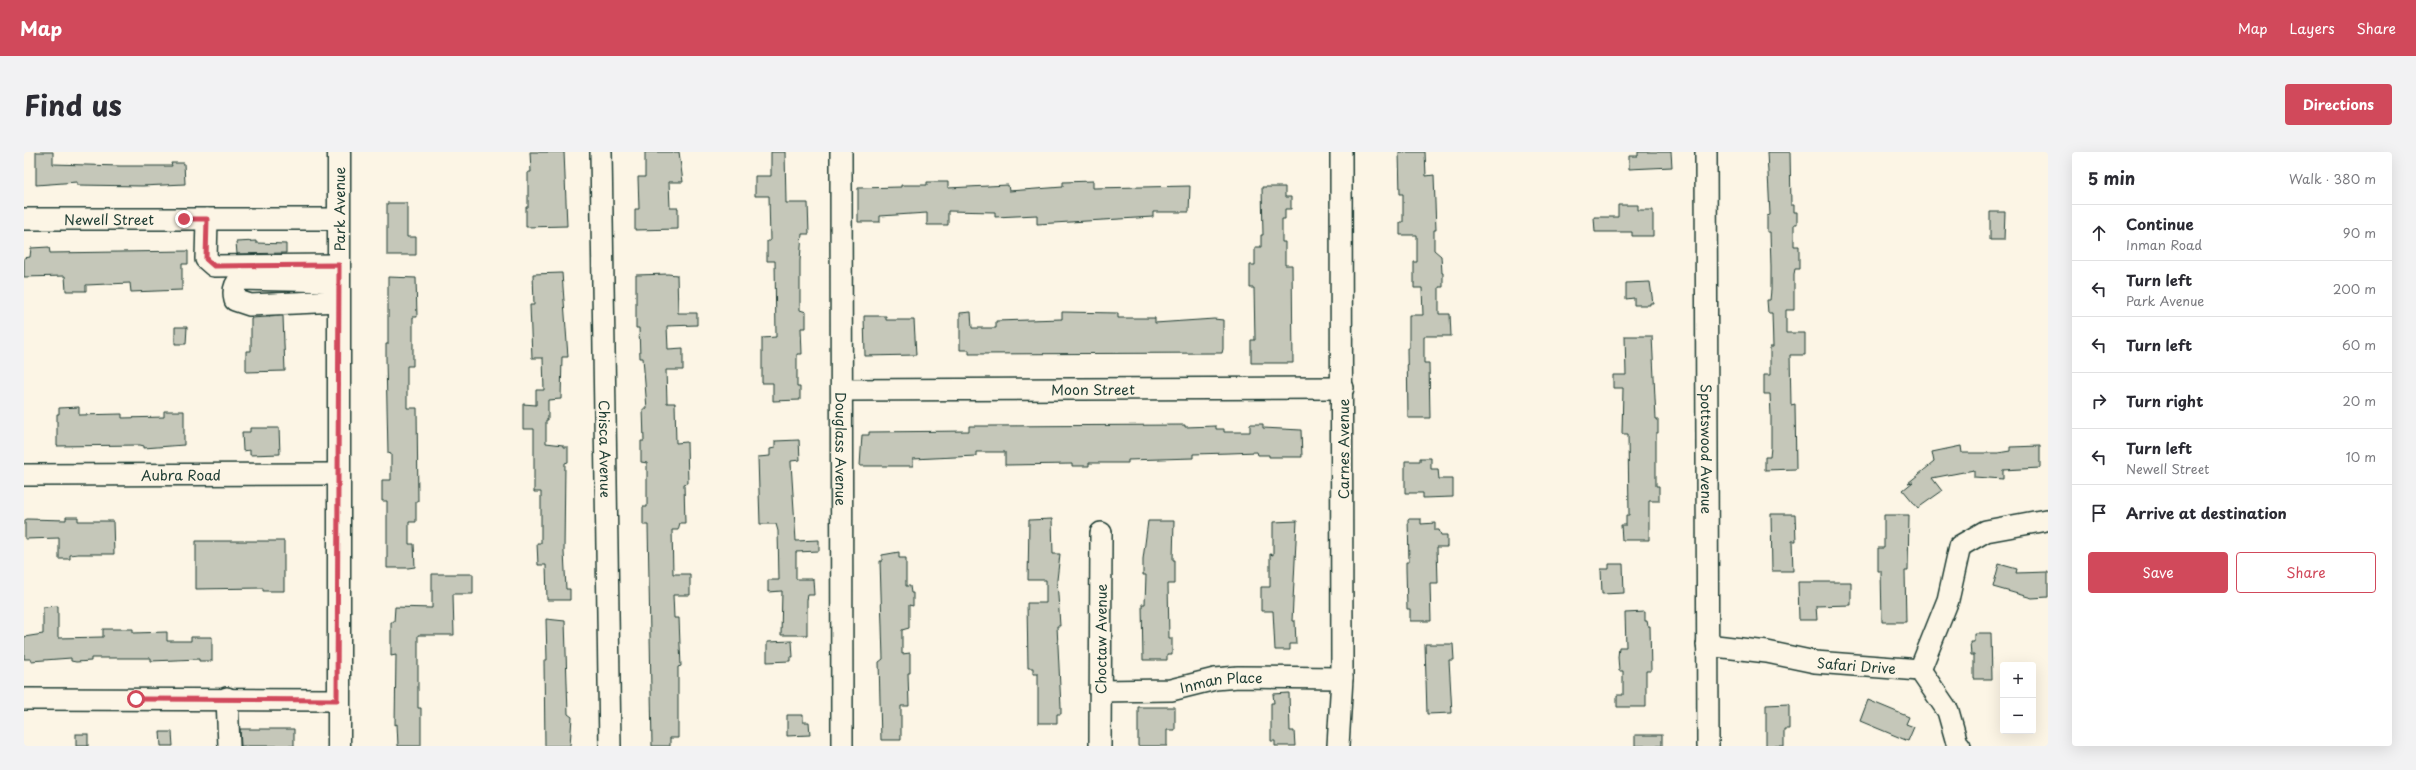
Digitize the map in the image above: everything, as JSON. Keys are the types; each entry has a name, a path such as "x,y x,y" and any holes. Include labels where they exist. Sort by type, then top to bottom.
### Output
{"main road":[{"name":"Park Avenue","path":"339,152 337,700 339,746"}],"street":[{"name":"Chisca Avenue","path":"601,152 610,746"},
{"name":"Douglass Avenue","path":"841,152 842,746"},
{"name":"Carnes Avenue","path":"1338,746 1342,678 1343,388 1341,152"},
{"name":"Spottswood Avenue","path":"1706,152 1708,746"},
{"name":"Newell Street","path":"24,219 339,219"},
{"path":"207,219 206,259 214,266 339,282"},
{"name":"Moon Street","path":"842,390 1343,388"},
{"name":"Aubra Road","path":"24,475 339,474"},
{"path":"1960,746 1957,743 1948,711 1920,670 1948,600 1960,546 1986,531 2046,520"},
{"name":"Choctaw Avenue","path":"1100,746 1101,533"},
{"name":"Safari Drive","path":"1707,645 1767,652 1815,662 1920,670"},
{"name":"Inman Place","path":"1100,691 1171,690 1215,679 1238,677 1342,678"},
{"path":"24,699 228,698 337,700"},
{"path":"228,698 229,746"}],"building":[{"path":"36,152 53,152 53,164 172,166 171,163 184,163 185,184 142,186 77,185 77,182 36,185"},
{"path":"530,152 564,152 567,226 526,227 526,207 528,207 528,172 531,172"},
{"path":"645,152 679,152 683,182 669,182 670,208 678,208 678,229 635,230 635,209 639,209 638,177 645,177"},
{"path":"771,152 785,152 786,203 808,203 809,234 802,234 800,261 800,310 806,312 806,328 801,328 802,354 797,354 797,387 800,387 800,400 773,401 773,383 762,383 762,338 776,337 775,261 767,261 767,241 770,241 769,196 755,196 755,176 771,176"},
{"path":"1399,152 1425,152 1426,176 1434,175 1436,230 1434,230 1434,250 1441,256 1443,273 1443,287 1439,287 1439,314 1450,314 1451,336 1424,336 1424,363 1429,363 1430,418 1408,418 1407,348 1409,348 1409,315 1423,315 1422,288 1414,288 1414,262 1417,262 1417,235 1400,235 1400,222 1403,222 1403,194 1400,194"},
{"path":"1638,152 1671,152 1672,167 1629,169 1629,156 1638,156"},
{"path":"1767,152 1790,152 1791,205 1794,205 1794,212 1797,212 1797,224 1794,224 1794,246 1799,246 1799,269 1795,269 1794,274 1794,310 1786,310 1786,333 1805,333 1805,355 1790,355 1791,405 1795,404 1796,469 1765,470 1765,457 1770,457 1771,416 1770,394 1764,394 1764,375 1770,375 1770,347 1773,347 1772,313 1768,313 1767,300 1770,300 1771,267 1770,232 1767,232 1767,216 1770,215"},
{"path":"1093,181 1093,188 1190,186 1189,212 1153,212 1153,217 1037,224 1037,215 995,217 995,212 948,211 948,225 927,225 927,213 880,216 880,222 858,222 858,188 901,187 901,185 927,185 927,182 948,182 948,188 1008,185 1009,191 1063,187 1063,182"},
{"path":"1262,187 1285,187 1285,197 1291,197 1291,209 1285,209 1285,219 1282,219 1282,242 1285,242 1285,265 1292,265 1293,363 1251,363 1251,340 1255,340 1254,288 1250,288 1250,265 1255,265 1255,247 1261,247 1261,235 1263,235"},
{"path":"387,203 407,203 407,237 416,237 416,255 387,255"},
{"path":"1618,205 1638,205 1638,210 1653,210 1653,236 1632,236 1632,232 1595,232 1594,217 1618,217"},
{"path":"1990,212 2005,212 2004,240 1990,240"},
{"path":"256,241 256,243 286,244 286,253 237,254 236,242"},
{"path":"49,247 50,253 188,251 188,264 182,264 182,290 131,292 130,283 86,285 86,291 66,291 65,276 24,277 24,258 30,257 31,248"},
{"path":"562,273 568,357 562,357 561,399 548,400 546,443 568,447 568,462 565,463 564,552 566,589 570,589 570,600 547,600 546,565 538,565 537,543 541,543 541,492 534,492 534,429 523,429 523,404 536,405 536,390 544,390 543,358 532,358 530,305 534,305 533,274"},
{"path":"636,275 677,275 678,313 697,313 697,325 667,326 668,349 683,348 683,370 666,370 667,403 675,403 676,443 687,442 688,483 684,484 685,523 680,523 678,530 672,530 673,574 690,574 690,595 673,595 674,618 679,618 681,666 678,667 678,738 670,738 670,746 652,746 648,525 643,525 643,507 647,507 647,463 641,462 641,441 644,441 643,409 647,409 643,358 640,358 639,328 636,328"},
{"path":"388,277 416,278 417,317 413,317 413,366 407,366 407,408 417,408 418,501 416,501 416,522 409,522 409,544 414,544 415,567 408,568 387,568 387,501 382,501 382,480 391,480 391,454 388,453 386,359 386,344 388,344"},
{"path":"1650,282 1653,303 1650,303 1650,305 1634,305 1634,298 1626,299 1626,283"},
{"path":"971,312 972,328 996,328 996,321 1062,319 1062,312 1118,313 1118,318 1155,318 1155,323 1214,319 1223,320 1223,349 1222,353 969,354 969,350 960,350 960,313"},
{"path":"283,316 285,371 246,372 246,351 251,351 251,318"},
{"path":"864,316 886,316 886,320 914,320 916,355 865,356"},
{"path":"175,327 187,327 186,344 175,344"},
{"path":"1625,336 1652,336 1656,419 1658,419 1658,433 1656,433 1656,486 1659,486 1659,501 1649,501 1649,540 1622,540 1621,525 1626,525 1626,515 1629,515 1628,434 1622,434 1623,388 1613,388 1613,375 1626,375"},
{"path":"79,407 79,415 122,414 122,418 164,417 164,411 184,411 184,445 144,448 144,446 140,445 57,446 57,414 59,414 59,408"},
{"path":"1250,424 1263,424 1263,428 1301,430 1302,457 1269,457 1269,455 1258,455 1257,452 1193,454 1193,458 1128,460 1128,463 1089,463 1089,466 1072,466 1072,464 1005,465 1005,452 976,452 976,456 913,459 913,466 860,466 862,435 869,435 869,432 969,431 969,426 1185,425 1185,427 1216,426 1216,429 1224,429 1224,432 1250,432"},
{"path":"250,428 279,428 280,454 250,455 250,450 243,451 242,432 250,432"},
{"path":"799,440 800,460 791,461 796,541 819,540 819,551 796,552 796,579 813,579 814,595 808,595 807,600 807,635 781,635 782,591 768,592 768,580 779,580 778,531 776,524 760,524 758,457 770,456 770,449 775,448 775,441"},
{"path":"1961,446 1962,453 1998,453 2010,451 2010,447 2040,446 2040,468 2003,470 2003,479 1974,477 1974,470 1932,478 1942,491 1918,508 1903,490 1913,482 1908,483 1934,462 1932,452"},
{"path":"1420,458 1431,458 1431,469 1438,469 1439,479 1453,479 1453,497 1423,498 1423,493 1405,493 1405,461 1420,461"},
{"path":"1771,514 1795,514 1796,541 1792,541 1793,571 1772,571"},
{"path":"1884,515 1909,515 1908,571 1905,571 1906,622 1882,622 1881,571 1878,571 1878,548 1884,548"},
{"path":"66,517 78,517 78,521 113,521 114,554 78,554 70,555 70,559 59,559 59,538 25,539 25,520 66,520"},
{"path":"1052,519 1053,554 1060,554 1057,580 1060,626 1057,626 1061,714 1057,714 1057,723 1038,723 1038,674 1033,674 1033,668 1028,668 1027,603 1046,603 1046,580 1028,580 1029,520"},
{"path":"1408,519 1421,519 1421,524 1435,523 1435,530 1439,530 1441,535 1447,535 1447,547 1437,547 1438,583 1430,583 1431,621 1410,621 1410,609 1407,609 1406,562 1409,562"},
{"path":"1148,521 1174,521 1173,560 1175,560 1175,584 1168,584 1169,638 1172,638 1172,654 1167,654 1167,660 1143,660 1142,604 1145,604 1146,575 1143,575 1143,559"},
{"path":"1297,521 1292,621 1295,621 1296,644 1290,644 1290,650 1275,650 1273,611 1261,611 1261,587 1270,587 1270,554 1273,555 1273,522"},
{"path":"196,541 284,541 284,591 263,591 263,588 196,589"},
{"path":"899,552 899,558 906,558 906,586 910,586 911,593 913,593 913,606 909,605 909,628 902,630 902,654 910,653 910,673 908,673 909,706 901,706 901,740 881,740 879,662 883,659 880,561 882,561 882,555"},
{"path":"1609,564 1623,564 1624,593 1602,594 1601,569 1609,569"},
{"path":"1999,564 2017,569 2016,573 2048,572 2048,597 2032,598 1993,587"},
{"path":"432,574 473,574 473,594 453,594 454,635 418,635 418,708 421,708 421,746 398,746 397,724 395,725 396,655 391,656 391,622 394,622 395,607 432,608"},
{"path":"1798,582 1851,582 1851,605 1816,606 1817,620 1799,620"},
{"path":"58,606 58,638 103,637 103,629 133,629 133,633 167,632 167,641 191,641 191,637 212,637 212,661 199,661 199,659 151,661 151,658 91,658 91,661 76,662 71,661 71,658 31,661 31,659 24,659 24,637 43,634 43,607"},
{"path":"1645,612 1645,621 1647,621 1648,626 1650,626 1651,671 1646,671 1646,707 1617,707 1617,695 1623,695 1623,671 1619,671 1618,657 1619,647 1626,647 1625,613"},
{"path":"546,619 565,621 568,714 572,717 570,746 545,746 544,660 547,660"},
{"path":"1974,633 1991,633 1992,679 1974,679 1974,655 1971,655 1970,642 1974,642"},
{"path":"792,641 793,657 790,657 790,661 767,662 767,642"},
{"path":"1425,644 1453,644 1454,660 1449,660 1452,713 1427,714"},
{"path":"1289,693 1290,731 1294,731 1295,746 1275,746 1275,741 1271,741 1271,703 1274,703 1273,694"},
{"path":"1868,700 1909,717 1906,724 1914,727 1908,741 1860,721"},
{"path":"1789,704 1789,729 1784,729 1784,746 1766,746 1766,705"},
{"path":"1138,707 1175,707 1175,730 1167,730 1167,746 1138,746"},
{"path":"787,715 803,715 803,722 809,722 810,735 787,736"},
{"path":"240,729 294,729 294,746 241,746"},
{"path":"160,732 172,732 173,746 161,746"},
{"path":"76,734 88,734 88,746 76,746"},
{"path":"1635,735 1662,735 1662,746 1635,746"}],"route":[{"path":"136,699 228,698 337,700 339,265 214,266 206,259 207,219 184,219"}]}
